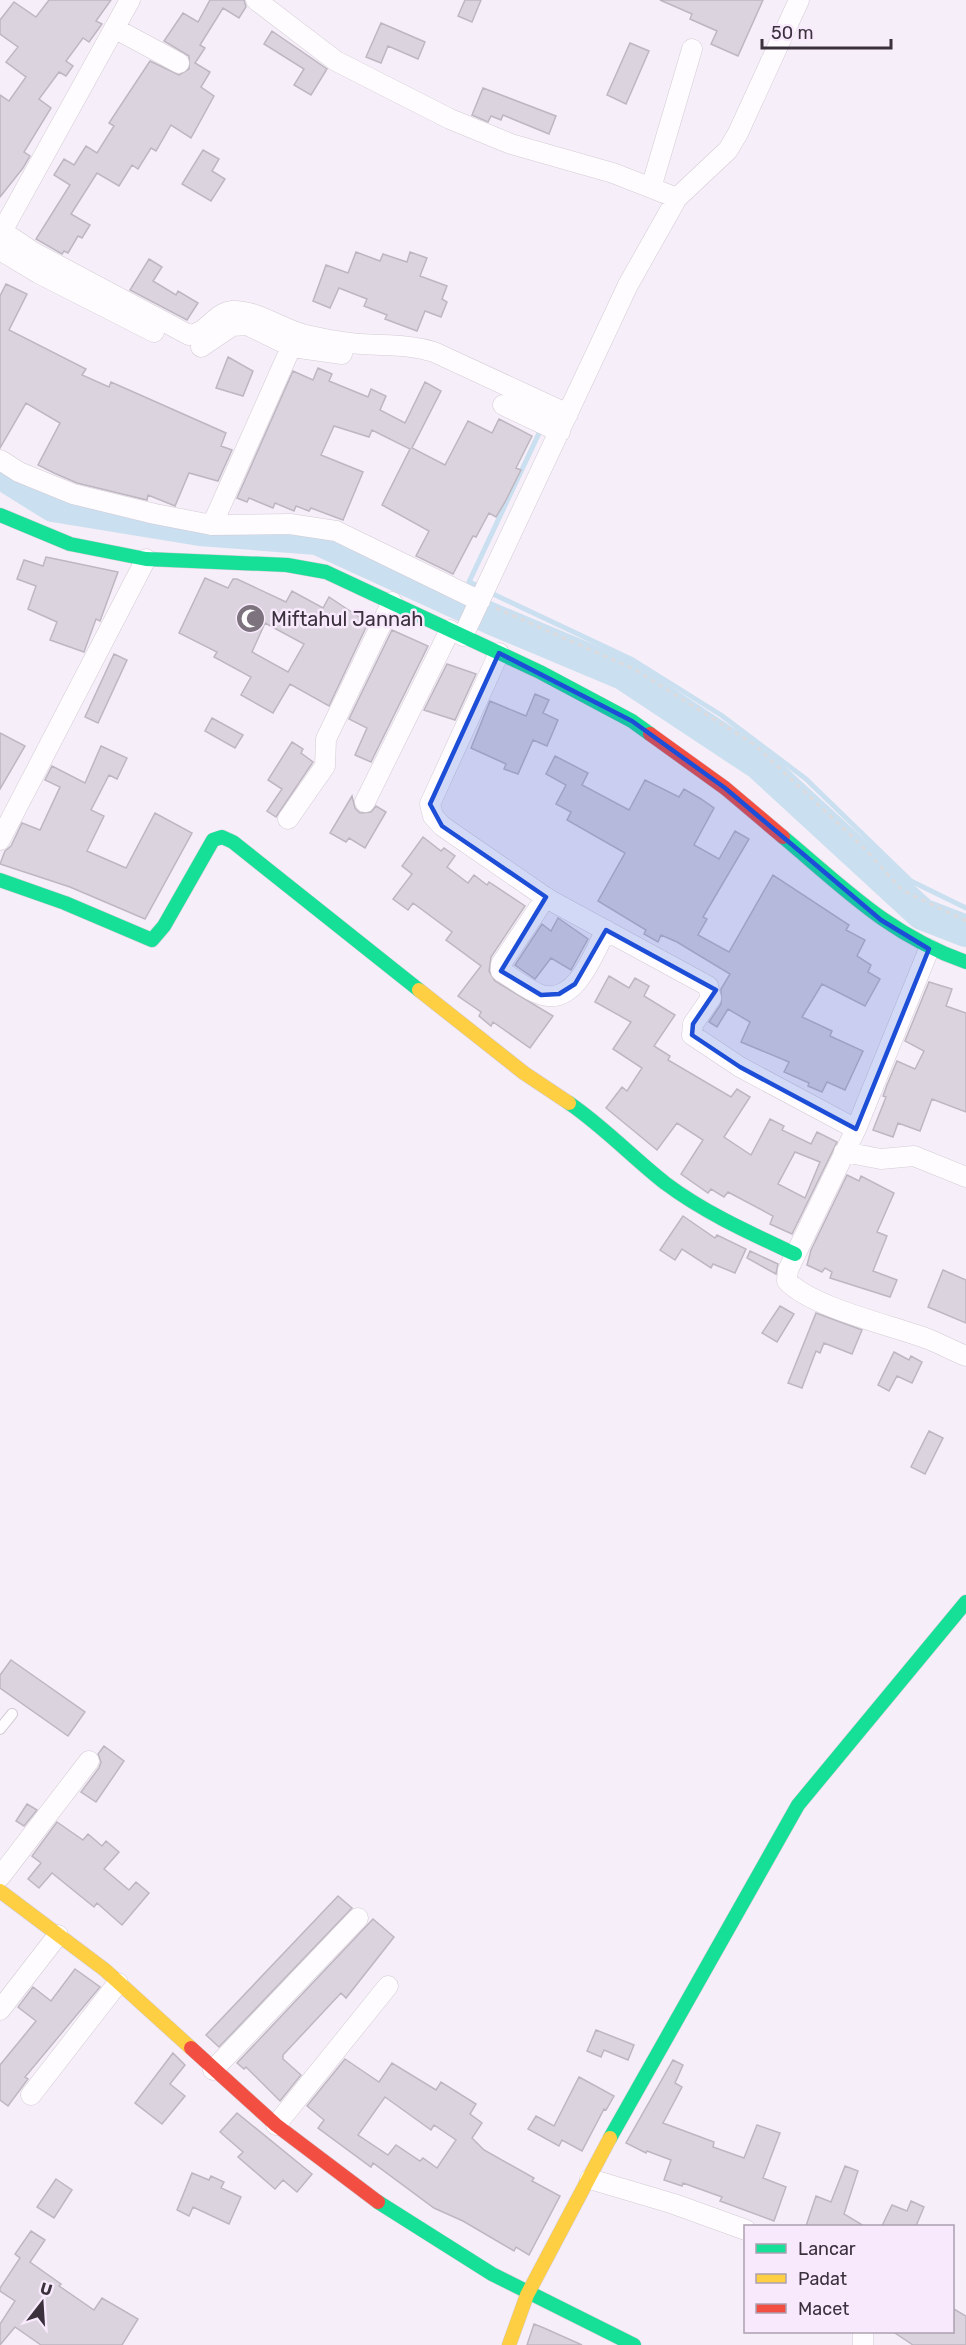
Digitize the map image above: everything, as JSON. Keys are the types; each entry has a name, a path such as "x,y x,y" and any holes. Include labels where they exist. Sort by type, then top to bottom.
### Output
{"street":[{"path":"130,0 4,235 189,335 197,335 223,314 232,311 247,313 294,340 362,344 416,351 555,417"},
{"path":"256,0 336,61 450,119 511,144 613,173 677,198"},
{"path":"365,802 460,631 483,596 555,417 677,198 728,150 761,86 799,0"},
{"path":"114,28 178,63"},
{"path":"651,188 692,50"},
{"path":"212,525 294,340"},
{"path":"503,405 555,417"},
{"path":"0,460 19,472 73,494 212,525 290,524 336,531 483,596"},
{"path":"0,515 70,544 146,559 287,565 326,572 460,631 640,726 725,788 827,877 881,920 929,948 966,962"},
{"path":"0,840 146,559"},
{"path":"288,819 326,766 326,739 392,602"},
{"path":"499,653 430,804 433,816 442,826 546,897 708,986 711,998 693,1023 692,1035 740,1067 856,1129"},
{"path":"0,880 65,903 152,940 169,917 213,840 222,837 233,842 524,1072 598,1123 664,1182 708,1214 795,1254"},
{"path":"546,897 501,964 501,971 541,995 559,994 575,984 606,930"},
{"path":"929,948 856,1129 795,1254 788,1270 787,1281 794,1288 828,1304 928,1339 966,1356"},
{"path":"844,1152 881,1159 914,1156 966,1177"},
{"path":"509,2345 526,2295 590,2179 596,2163 798,1805 966,1602"},
{"path":"0,1877 88,1761"},
{"path":"0,1891 118,1983 276,2125 337,2173 433,2240 526,2295 634,2345"},
{"path":"213,2070 357,1918"},
{"path":"0,2010 58,1935"},
{"path":"31,2095 118,1983"},
{"path":"276,2125 388,1986"},
{"path":"590,2179 744,2229"}],"lane":[{"path":"0,1729 12,1714"}],"path":[{"path":"483,596 634,669 755,744 861,845 902,890 966,921"}],"highlighted area":[{"path":"499,653 632,721 725,788 881,920 929,949 856,1129 740,1067 692,1035 693,1024 716,990 606,930 575,984 559,994 541,995 501,971 546,897 442,826 430,804"}],"building":[{"path":"49,0 111,0 96,21 102,24 89,42 83,38 66,61 73,66 66,76 59,72 39,99 51,108 24,152 30,156 0,197 0,95 9,101 26,77 6,62 18,47 0,34 0,20 14,2 36,17"},
{"path":"210,0 244,0 246,7 239,18 223,8 200,45 205,48 195,63 210,72 201,87 214,96 191,138 171,125 156,151 151,148 138,169 132,165 119,186 97,173 71,214 90,225 82,238 78,236 68,253 64,251 62,254 36,239 70,185 54,175 64,159 74,165 86,146 97,153 114,126 109,123 150,61 179,75 189,69 189,56 164,41 183,13 198,22"},
{"path":"465,0 481,0 472,22 458,16"},
{"path":"660,0 763,0 738,56 711,44 717,31 690,19 692,14"},
{"path":"381,23 425,42 418,59 388,46 381,63 366,57"},
{"path":"272,31 327,69 311,95 294,85 304,69 264,44"},
{"path":"630,43 649,51 626,104 607,95"},
{"path":"483,88 556,116 549,134 503,115 501,120 491,116 488,122 472,115"},
{"path":"203,150 219,159 212,171 225,179 211,201 182,184"},
{"path":"356,252 380,261 383,254 407,262 410,252 427,258 420,276 447,286 442,299 447,302 441,317 425,311 417,331 385,319 387,315 364,306 367,299 339,288 330,308 313,301 326,265 348,273"},
{"path":"149,259 162,267 153,281 176,295 178,291 198,303 187,320 130,290"},
{"path":"6,284 27,294 9,330 86,369 82,375 109,387 111,382 226,433 221,446 232,450 218,481 189,473 175,506 148,495 147,500 77,483 38,465 60,423 26,403 0,448 0,296"},
{"path":"228,357 253,371 243,396 216,388"},
{"path":"318,368 332,374 329,381 368,397 371,389 386,396 380,410 405,423 425,382 441,391 412,448 445,465 468,421 492,433 499,419 532,436 516,468 521,470 505,502 496,517 489,513 476,537 473,536 453,574 416,556 429,531 382,505 410,449 372,430 369,437 334,426 321,455 363,472 343,520 311,508 309,511 296,506 294,511 275,503 273,508 249,498 247,502 237,498 293,371 313,380"},
{"path":"46,557 118,572 100,621 96,619 84,652 50,640 57,622 28,609 36,586 17,579 24,560 43,566"},
{"path":"205,578 228,588 233,579 237,579 286,602 292,591 323,608 329,597 368,623 329,706 290,684 273,713 241,695 251,677 214,657 217,652 179,633","holes":["265,623 304,644 288,672 252,652"]},
{"path":"392,630 428,646 371,762 355,755 367,728 349,719"},
{"path":"114,654 127,660 98,723 85,717"},
{"path":"447,664 476,674 455,720 424,710"},
{"path":"535,694 549,700 543,713 558,720 547,746 533,740 518,774 504,769 506,764 471,748 490,701 526,716"},
{"path":"212,718 243,735 235,748 205,731"},
{"path":"0,733 25,746 0,789"},
{"path":"292,742 303,749 301,753 313,762 276,817 267,811 282,789 268,780"},
{"path":"101,746 127,758 117,779 109,775 91,810 104,816 87,851 126,868 155,813 192,833 145,919 70,887 0,864 22,823 40,830 60,787 45,780 52,766 85,783"},
{"path":"555,756 588,773 582,785 629,810 645,780 679,797 684,789 701,799 714,808 694,845 719,859 735,831 749,839 703,917 707,919 698,935 729,952 773,875 849,925 846,930 865,940 857,956 871,965 868,972 880,979 865,1006 822,984 802,1017 832,1031 830,1036 863,1051 845,1090 827,1082 822,1092 808,1086 809,1083 784,1072 789,1062 741,1042 750,1022 728,1009 717,1027 709,1022 721,1004 721,989 730,974 677,942 661,935 658,942 644,934 646,930 598,901 625,853 567,820 571,812 556,804 566,785 546,774"},
{"path":"352,796 355,808 360,813 371,812 376,806 386,812 365,848 349,838 346,842 330,833"},
{"path":"423,837 441,851 444,848 455,856 447,867 468,883 474,875 487,885 489,882 525,906 491,957 489,971 495,981 553,1016 530,1048 493,1022 491,1026 479,1016 481,1012 458,996 481,966 446,940 452,932 413,903 408,910 393,899 412,874 402,866"},
{"path":"558,918 588,939 571,970 551,958 535,979 515,965 542,924 551,931"},
{"path":"609,976 629,988 635,978 649,986 644,996 675,1015 654,1046 670,1056 668,1060 731,1097 737,1089 750,1097 724,1137 751,1155 770,1119 784,1126 782,1130 811,1144 817,1132 837,1142 792,1234 770,1224 773,1216 728,1192 724,1197 711,1189 708,1193 681,1174 703,1140 677,1123 657,1150 606,1108 622,1087 627,1091 642,1068 613,1049 631,1022 595,1002","holes":["795,1152 820,1162 805,1198 778,1184"]},
{"path":"929,982 952,989 946,1006 966,1013 966,1112 932,1099 920,1131 898,1123 893,1137 873,1130 897,1061 915,1069 924,1051 905,1041"},
{"path":"847,1175 859,1181 861,1176 894,1193 877,1232 887,1236 873,1271 897,1280 890,1297 830,1278 832,1272 825,1268 822,1272 807,1265 811,1250"},
{"path":"683,1216 715,1238 717,1235 746,1249 735,1273 713,1264 711,1268 682,1249 675,1260 660,1250"},
{"path":"750,1251 778,1264 776,1274 747,1258"},
{"path":"943,1270 966,1280 966,1323 928,1307"},
{"path":"780,1306 794,1314 777,1342 762,1333"},
{"path":"816,1313 862,1330 852,1354 824,1343 820,1353 816,1351 802,1388 788,1383"},
{"path":"894,1352 909,1360 911,1356 922,1362 912,1383 897,1376 889,1391 878,1385"},
{"path":"929,1431 943,1438 925,1474 911,1467"},
{"path":"11,1660 85,1712 68,1736 0,1688 0,1675"},
{"path":"104,1746 124,1761 96,1802 81,1792 99,1768 101,1762 98,1754"},
{"path":"27,1804 37,1810 24,1826 16,1821"},
{"path":"57,1822 83,1840 88,1834 102,1846 106,1841 119,1852 104,1869 129,1890 136,1882 149,1893 122,1925 97,1903 94,1907 52,1873 39,1888 28,1879 41,1863 32,1856"},
{"path":"338,1896 352,1908 219,2047 206,2035"},
{"path":"373,1919 394,1937 346,1998 341,1993 283,2055 283,2059 301,2075 280,2101 246,2067 244,2069 237,2063"},
{"path":"75,1969 100,1987 25,2077 28,2079 8,2106 0,2100 0,2065 36,2021 18,2007 33,1987 51,2001"},
{"path":"596,2030 634,2045 628,2060 604,2050 601,2057 587,2051"},
{"path":"173,2053 185,2065 170,2084 185,2096 162,2124 135,2103"},
{"path":"345,2059 379,2082 392,2063 436,2090 441,2082 476,2104 470,2114 482,2123 472,2138 484,2150 534,2178 532,2181 560,2196 529,2255 516,2247 514,2251 463,2221 434,2208 373,2163 371,2167 318,2128 324,2120 307,2106","holes":["385,2097 431,2130 434,2125 456,2140 437,2168 423,2158 420,2161 396,2145 388,2155 358,2135"]},
{"path":"673,2060 683,2065 675,2083 682,2087 663,2123 714,2142 713,2147 744,2158 757,2125 780,2133 763,2178 786,2187 774,2221 720,2201 722,2197 683,2183 682,2186 664,2180 671,2160 647,2151 646,2153 626,2143"},
{"path":"579,2077 614,2096 606,2110 604,2109 582,2151 562,2140 559,2146 528,2129 536,2116 554,2126"},
{"path":"237,2113 312,2174 297,2192 283,2180 275,2189 238,2157 243,2152 220,2132"},
{"path":"845,2166 858,2171 844,2214 862,2225 806,2225 816,2196 831,2202"},
{"path":"192,2173 209,2180 211,2176 224,2182 221,2188 241,2197 229,2224 193,2207 189,2216 177,2210"},
{"path":"56,2179 72,2190 54,2218 37,2207"},
{"path":"911,2201 924,2207 916,2225 882,2225 892,2205 907,2211"},
{"path":"31,2231 45,2240 30,2262 61,2284 59,2286 94,2310 102,2298 138,2319 122,2345 41,2345 15,2327 0,2345 0,2324 15,2301 0,2291 0,2288 20,2258 15,2254"},
{"path":"954,2309 966,2316 966,2345 913,2345 895,2333 954,2333"},
{"path":"534,2324 544,2328 582,2345 527,2345"}],"waterway":[{"path":"481,587 469,582 541,429"},
{"path":"0,473 53,506 200,530 317,539 492,619 623,674 759,764 922,914 966,931"},
{"path":"489,592 633,660 721,715 806,779 911,881 966,908"}],"traffic: fast":[{"path":"0,515 70,544 146,559 287,565 326,572 540,672 632,721 650,734"},
{"path":"0,880 65,903 152,940 164,926 213,840 222,837 233,842 419,990"},
{"path":"783,837 847,892 890,924 939,951 966,962"},
{"path":"569,1103 680,1194 728,1222 795,1254"},
{"path":"610,2138 798,1805 966,1602"},
{"path":"378,2202 492,2274 634,2345"}],"traffic: slow":[{"path":"419,990 524,1073 569,1103"},
{"path":"0,1891 105,1970 191,2048"},
{"path":"509,2345 527,2295 610,2138"}],"traffic: jam":[{"path":"650,734 725,788 783,837"},
{"path":"191,2048 276,2125 378,2202"}],"place":[{"name":"Miftahul Jannah","path":"250,619"}]}
